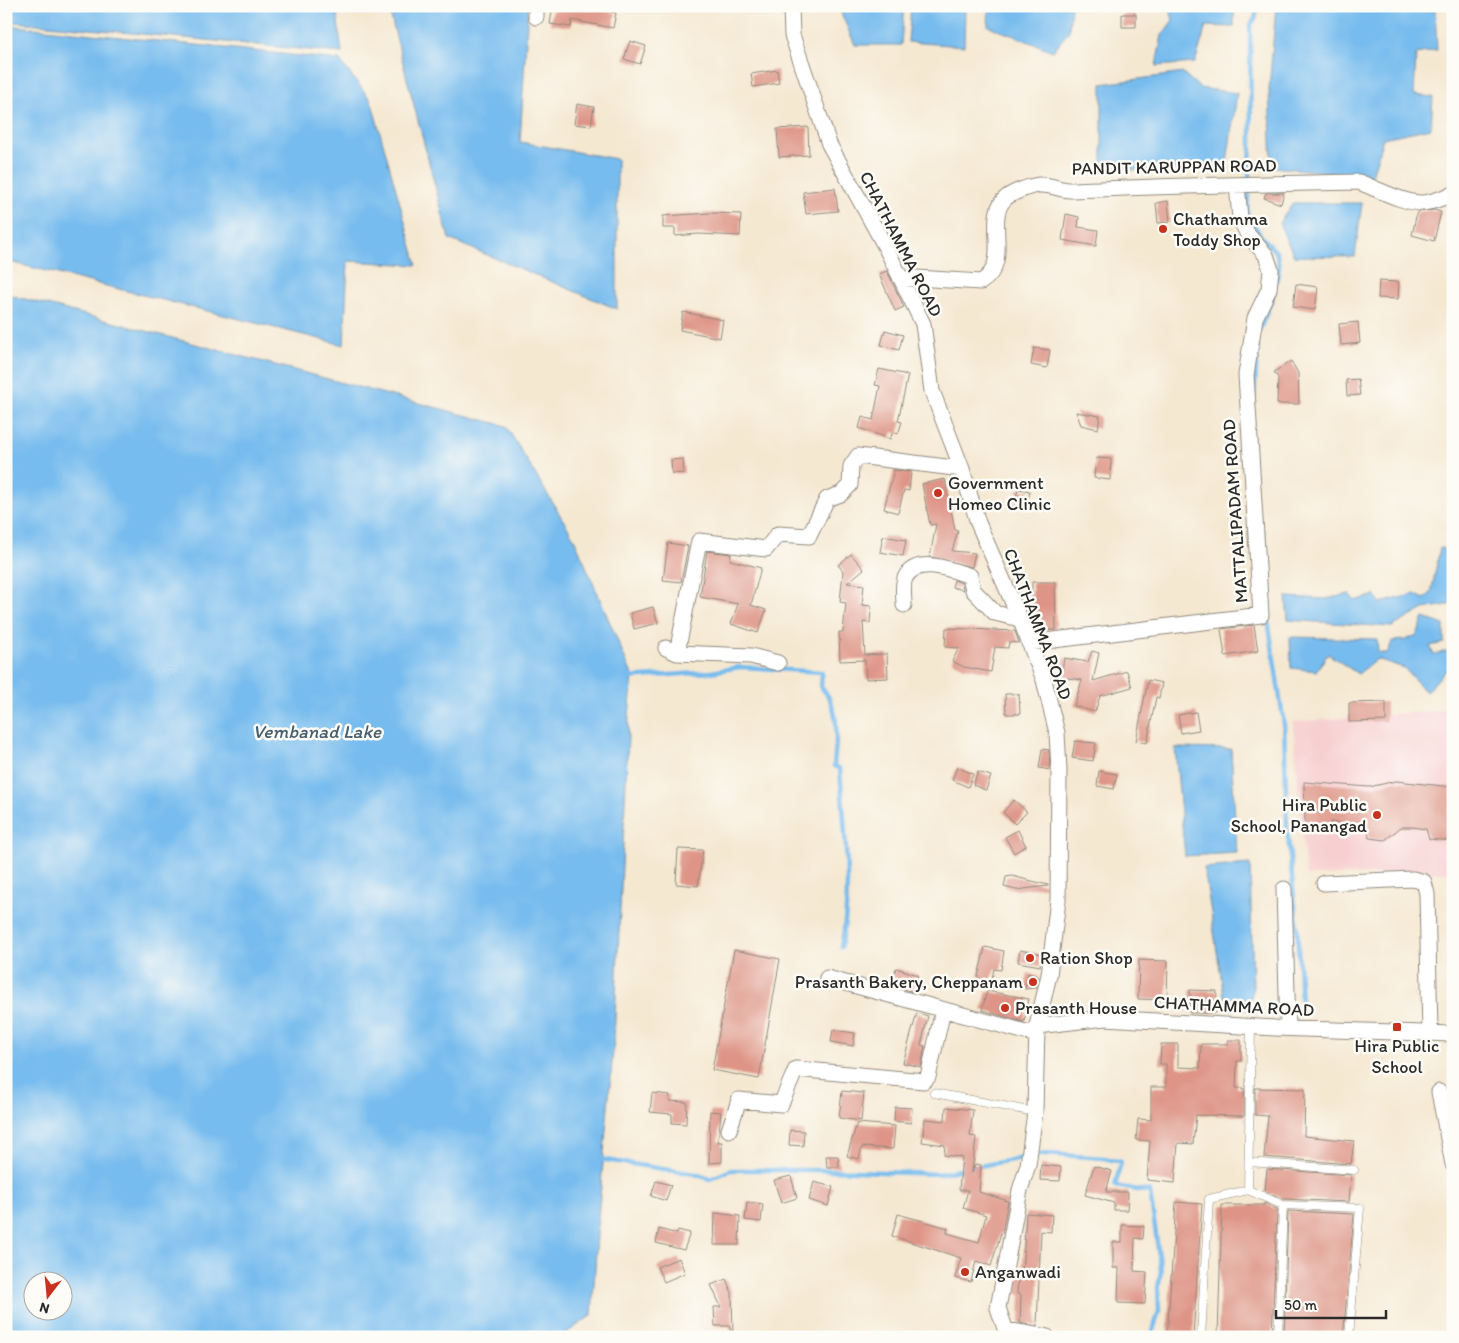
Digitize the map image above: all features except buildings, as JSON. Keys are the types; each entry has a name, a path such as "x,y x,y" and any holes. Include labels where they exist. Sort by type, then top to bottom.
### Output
{"street":[{"name":"CHATHAMMA ROAD","path":"791,6 792,35 829,144 902,280 923,324 932,391 962,469 978,522 1044,680 1057,733 1059,770 1058,900 1049,975 1037,1030 1105,1018 1288,1028 1453,1034"},
{"name":"PANDIT KARUPPAN ROAD","path":"902,280 916,278 981,282 989,277 995,265 998,246 997,211 1007,198 1036,185 1052,185 1068,190 1359,182 1388,192 1404,201 1424,203 1453,194"},
{"name":"MATTALIPADAM ROAD","path":"1029,643 1261,615 1246,375 1255,318 1269,289 1272,270 1266,255 1248,235 1240,218 1238,184"},
{"path":"778,663 751,656 672,651 699,541 766,549 778,534 809,536 827,498 841,494 850,485 851,466 858,456 962,469"},
{"path":"904,605 904,579 910,571 919,566 945,568 970,576 974,590 995,613 1020,619"},
{"path":"1324,883 1413,879 1424,882 1427,894 1430,1033"},
{"path":"1284,889 1288,1028"},
{"path":"827,978 944,1010 1037,1030 1034,1112 1028,1165 1020,1190 998,1308 1007,1334 1047,1337"},
{"path":"729,1130 739,1100 781,1104 796,1070 924,1081 928,1077 944,1010"},
{"path":"1438,1092 1453,1164"}],"lane":[{"path":"1248,1190 1251,1026"},
{"path":"934,1093 1034,1112"},
{"path":"1249,1162 1354,1170"},
{"path":"1201,1337 1209,1199 1248,1190 1283,1205 1360,1208 1349,1337"},
{"path":"1278,1337 1283,1205"}],"shaded area":[{"name":"Hira Public School, Panangad","path":"1446,710 1453,759 1453,872 1306,876 1293,722"}],"water":[{"path":"6,6 336,6 342,53 6,21"},
{"path":"388,6 528,6 520,142 617,159 617,309 449,239"},
{"path":"838,6 904,6 901,45 855,45"},
{"path":"911,6 965,6 964,46 908,42"},
{"path":"989,6 1071,6 1069,31 1053,51 988,26"},
{"path":"1169,6 1234,6 1234,27 1206,26 1195,63 1156,66 1162,35 1173,20"},
{"path":"1276,6 1435,10 1437,50 1416,54 1414,95 1433,97 1431,128 1383,138 1372,176 1272,167 1269,90"},
{"path":"6,25 339,60 371,100 417,265 348,261 344,345 6,261"},
{"path":"1183,73 1200,88 1237,93 1226,169 1102,170 1102,84"},
{"path":"1293,203 1362,203 1355,257 1294,256 1279,223"},
{"name":"Vembanad Lake","path":"6,294 506,426 574,538 633,677 629,715 614,1040 598,1219 592,1315 561,1337 6,1337"},
{"path":"1440,548 1453,550 1453,604 1424,609 1392,627 1288,620 1286,597 1326,599 1349,594 1355,601 1375,595 1380,603 1415,594 1424,599 1431,593"},
{"path":"1424,618 1444,625 1444,643 1430,646 1434,655 1452,649 1453,663 1426,692 1404,668 1377,659 1358,674 1328,654 1316,671 1291,668 1290,637 1377,639 1378,653 1388,653 1392,641 1405,640 1417,635"},
{"path":"1175,748 1231,749 1237,853 1185,856"},
{"path":"1250,864 1253,989 1248,1010 1226,1009 1204,868"}],"waterway":[{"path":"1256,6 1256,17 1250,26 1251,145 1247,214 1261,236 1277,253 1279,268 1277,280"},
{"path":"1260,329 1273,297"},
{"path":"1254,396 1258,347"},
{"path":"1263,531 1267,588"},
{"path":"1267,613 1284,725 1287,827 1297,927 1301,1004"},
{"path":"627,678 711,672 740,667 822,672 821,687 828,696 835,714 834,766 840,769 845,836 847,881 845,925 841,947"},
{"path":"1037,1155 1104,1158 1121,1162 1115,1186 1150,1192 1161,1271 1158,1288 1159,1311 1151,1337"},
{"path":"599,1159 695,1174 710,1179 731,1170 828,1170 937,1174 1022,1158"}],"place":[{"name":"Chathamma Toddy Shop","path":"1163,229"},
{"name":"Government Homeo Clinic","path":"938,493"},
{"name":"Hira Public School, Panangad","path":"1377,815"},
{"name":"Ration Shop","path":"1030,958"},
{"name":"Prasanth Bakery, Cheppanam","path":"1033,982"},
{"name":"Prasanth House","path":"1005,1008"},
{"name":"Hira Public School","path":"1397,1027"},
{"name":"Anganwadi","path":"965,1272"}]}
